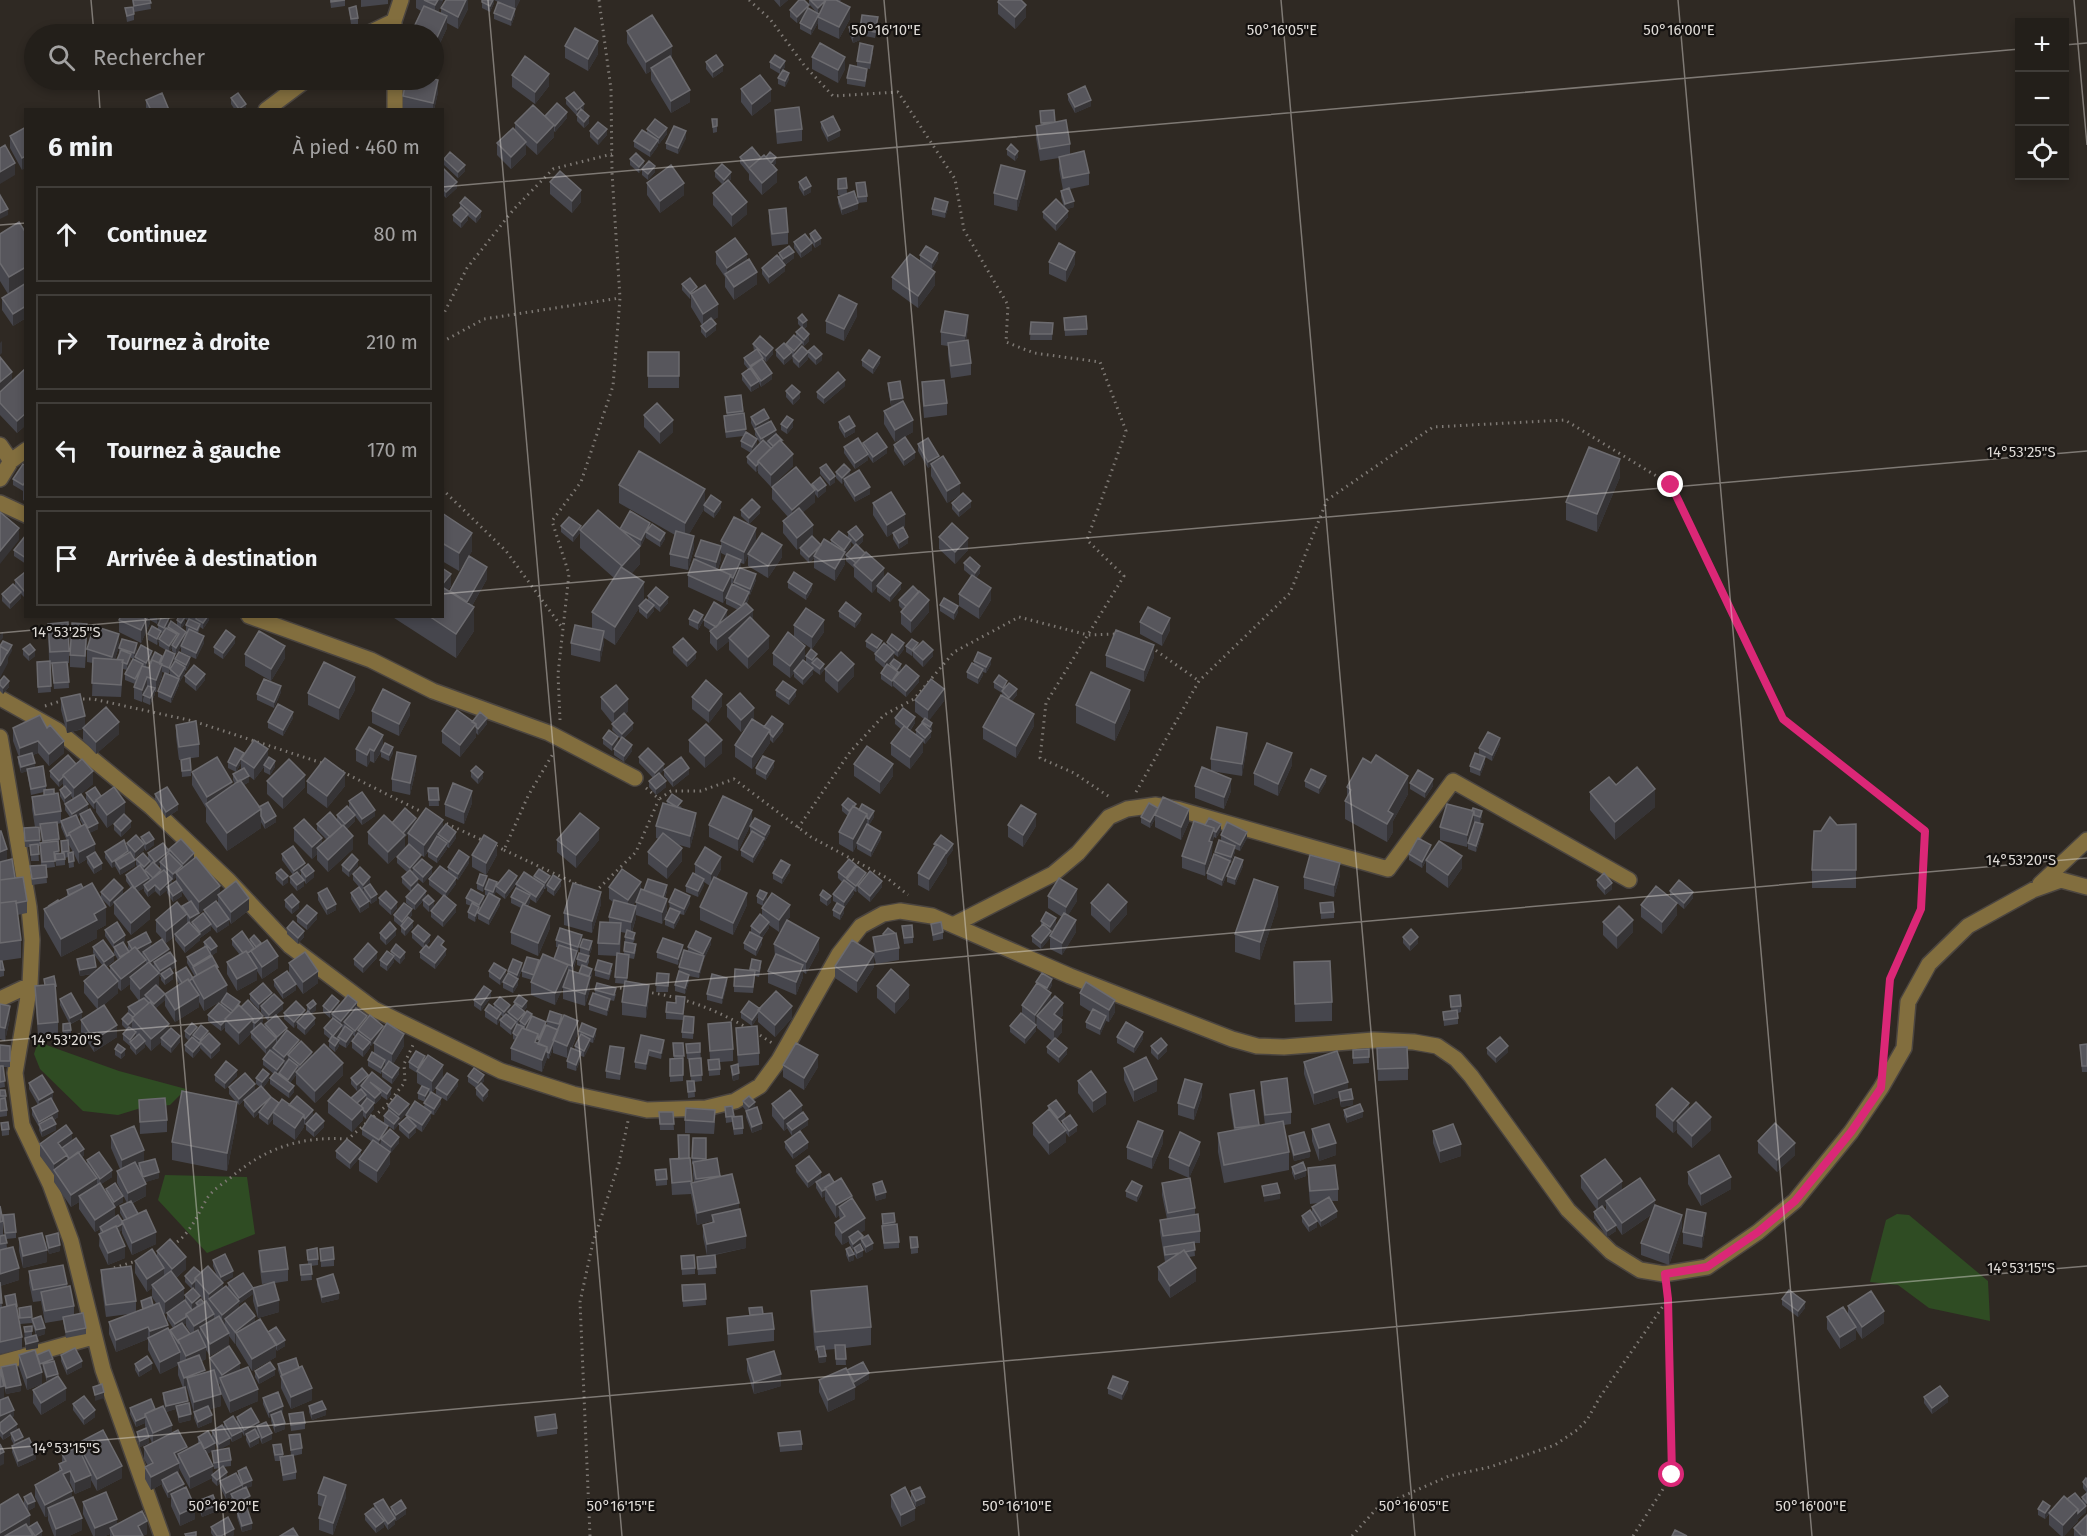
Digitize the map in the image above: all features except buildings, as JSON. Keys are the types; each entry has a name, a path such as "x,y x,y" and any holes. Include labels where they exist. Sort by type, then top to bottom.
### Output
{"street":[{"path":"395,24 401,0"},
{"path":"269,108 293,90"},
{"path":"395,90 395,108"},
{"path":"0,444 11,462"},
{"path":"0,478 11,462 24,452"},
{"path":"0,503 24,514"},
{"path":"255,618 371,660 433,692 549,733 635,778"},
{"path":"0,698 57,730 151,807 228,880 290,946 374,1010 501,1071 573,1094 647,1110 706,1108 735,1101 760,1086 784,1050 839,954 861,926 883,914 900,911 932,916 1200,1028 1257,1046 1284,1047 1374,1040 1437,1046 1456,1059 1471,1076 1577,1219 1611,1252 1640,1270 1665,1274 1707,1267 1758,1232 1795,1201 1851,1132 1881,1088 1904,1048 1908,1002 1929,964 1968,926 2033,890 2061,879 2087,887"},
{"path":"0,737 29,907 32,940 30,985 15,1072 22,1125 50,1184 71,1241 93,1337 162,1536"},
{"path":"952,925 1020,893 1053,874 1078,853 1109,818 1126,808 1156,805 1177,809 1388,869 1453,781 1629,880"},
{"path":"2033,890 2087,840"},
{"path":"0,999 30,985"},
{"path":"0,1363 93,1337"}],"path":[{"path":"504,850 528,796 561,740 558,674 569,574 552,521 581,482 613,386 620,298 611,89 599,0"},
{"path":"749,0 770,19 804,65 833,96 898,92 955,179 964,230 1008,305 1006,342 1034,353 1100,362 1126,431 1087,540 1124,576 1047,703 1040,758 1074,773 1126,808 1199,681 1290,593 1328,500 1433,427 1566,420 1671,485 1783,719 1925,831 1921,909 1890,979 1884,1056"},
{"path":"444,313 467,268 514,209 553,169 612,154"},
{"path":"444,341 484,319 620,298"},
{"path":"444,491 506,551 562,627"},
{"path":"798,828 850,752 884,715 914,699 954,652 1019,617 1088,635 1118,634"},
{"path":"1146,645 1155,648 1199,681"},
{"path":"27,713 59,700 93,699 193,721 249,737 344,771 429,815"},
{"path":"635,778 659,799"},
{"path":"440,820 595,892 636,852 659,799 671,791 701,791 734,779 798,828 887,878 932,916"},
{"path":"620,988 631,989"},
{"path":"642,991 676,996 725,1015 784,1050"},
{"path":"169,1246 178,1242 195,1221 209,1195 248,1163 278,1146 328,1138 348,1139 386,1106 405,1082 404,1064 419,1032"},
{"path":"590,1536 580,1302 593,1242 618,1162 631,1107"},
{"path":"110,1269 141,1259"},
{"path":"1633,1536 1672,1475 1668,1299 1665,1274"},
{"path":"1352,1536 1378,1507 1449,1476 1490,1467 1555,1445 1577,1430 1587,1420 1599,1396 1668,1299"}],"green space":[{"path":"38,1042 119,1071 186,1089 170,1105 141,1108 118,1115 83,1111 40,1069 34,1054"},
{"path":"165,1175 247,1177 255,1234 207,1253 158,1200"},
{"path":"1897,1214 1909,1215 1988,1281 1990,1321 1929,1308 1898,1285 1870,1282 1886,1220"}],"route":[{"path":"1671,485 1783,719 1925,831 1921,909 1890,979 1881,1088 1851,1132 1795,1201 1758,1232 1707,1267 1682,1273 1665,1274 1668,1299 1672,1475"}]}
